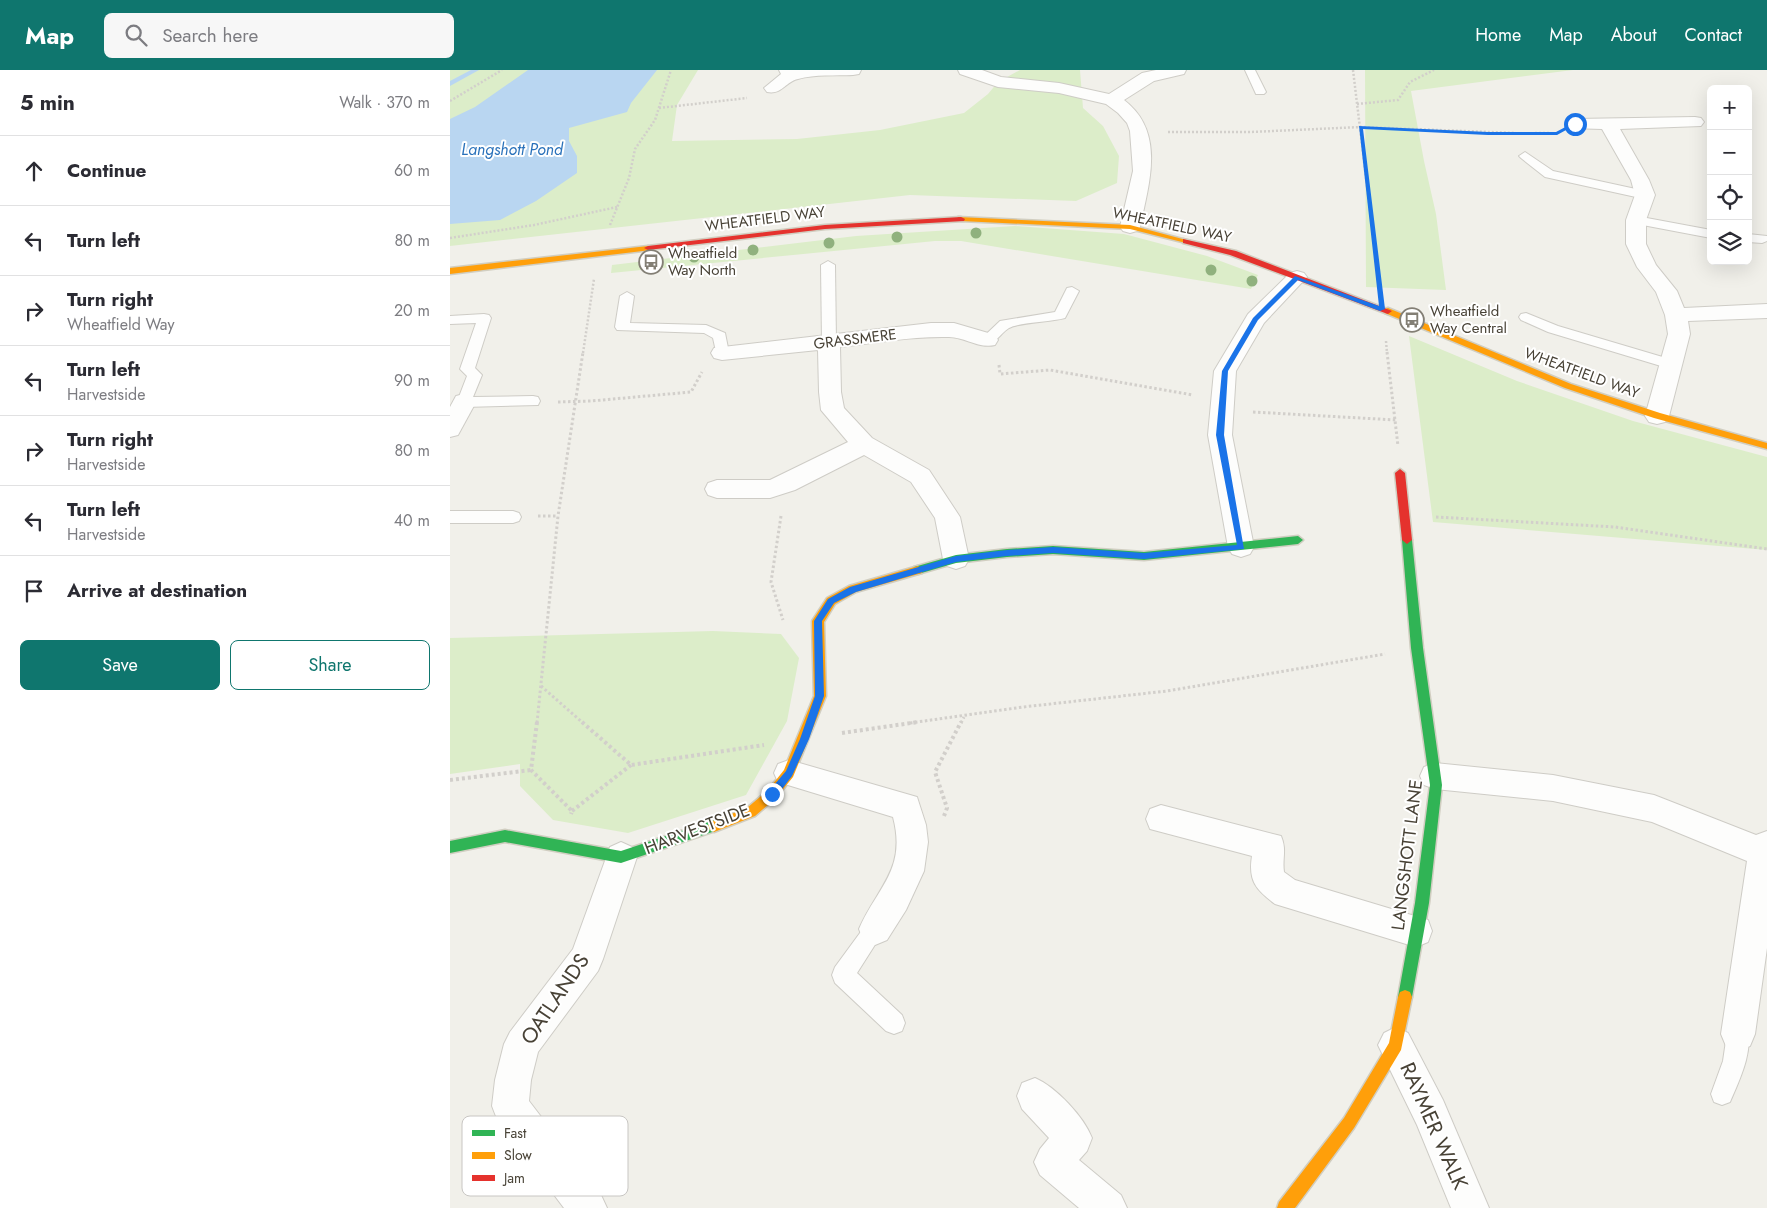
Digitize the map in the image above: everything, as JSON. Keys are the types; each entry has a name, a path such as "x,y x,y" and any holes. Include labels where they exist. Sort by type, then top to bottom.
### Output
{"street":[{"path":"773,88 790,72 854,70"},
{"path":"966,70 998,82 1059,88 1112,100 1124,109 1135,121 1138,131 1142,171 1130,228"},
{"path":"1112,100 1148,77 1178,70"},
{"path":"1575,124 1694,122"},
{"path":"1609,124 1640,180 1645,195 1636,220 1636,244 1647,267 1666,291 1676,316 1679,334 1657,416"},
{"name":"WHEATFIELD WAY","path":"450,271 825,227 967,219 1096,224 1130,228 1233,253 1382,309 1568,386 1657,416 1767,446"},
{"path":"1241,547 1220,435 1225,371 1256,319 1297,278"},
{"path":"1676,316 1767,311"},
{"name":"GRASSMERE","path":"722,353 829,343 931,330 954,330 987,340"},
{"path":"829,343 830,392 833,410 864,444 920,476 947,517 956,559"},
{"path":"450,429 464,402"},
{"path":"718,489 770,489 786,484 864,444"},
{"name":"LANGSHOTT LANE","path":"1285,1208 1349,1123 1396,1045 1422,903 1436,784 1417,648 1400,473"},
{"name":"HARVESTSIDE","path":"622,857 692,835 751,812 772,794 789,773 805,739 820,696 818,621 831,601 853,589 956,559 1007,553 1053,550 1144,556 1298,540"},
{"path":"789,773 906,807 912,826 912,859 901,890 875,929"},
{"path":"1435,776 1553,788 1654,809 1766,849 1738,1034"},
{"path":"1161,819 1270,846 1267,863 1269,880 1286,893 1416,931"},
{"path":"450,847 505,836 563,848 622,857"},
{"name":"OATLANDS","path":"518,1116 510,1106 513,1080 522,1044 586,960 622,857"},
{"name":"RAYMER WALK","path":"1396,1045 1430,1113 1470,1208"},
{"path":"1035,1096 1074,1138 1053,1162 1108,1208"},
{"name":"OATLANDS","path":"579,1196 588,1208"}],"lane":[{"path":"1250,70 1260,92"},
{"path":"1525,156 1540,168 1555,176 1645,195"},
{"path":"1636,220 1707,233"},
{"path":"1752,238 1762,239"},
{"path":"828,265 829,343"},
{"path":"987,340 1005,324 1060,315 1072,290"},
{"path":"627,296 622,326 706,330 720,336 722,353"},
{"path":"1526,317 1553,330 1671,364"},
{"path":"450,320 484,318 467,369 475,375 464,402 533,401"},
{"path":"450,517 513,517"},
{"path":"875,929 843,975 894,1023"},
{"path":"1722,1094 1734,1061 1738,1034"}],"path":[{"path":"450,100 502,70"},
{"path":"531,770 542,686 558,516 598,254 629,178 635,148 655,120 671,70"},
{"path":"1353,70 1396,420 1400,473"},
{"path":"1357,104 1398,100 1410,82 1434,70"},
{"path":"659,108 761,96 773,88"},
{"path":"1528,133 1557,133 1575,124"},
{"path":"1138,131 1251,132 1361,127 1518,133"},
{"path":"450,238 486,234 618,207"},
{"path":"987,340 996,338 1000,374 1050,370 1222,405 1396,420"},
{"path":"575,402 691,392 701,377 706,355 722,353"},
{"path":"786,484 771,582 790,643 819,643"},
{"path":"1405,515 1615,527 1767,549"},
{"path":"563,848 572,811 631,765 1023,707 1167,691 1347,662 1417,648"},
{"path":"542,686 631,765"},
{"path":"944,818 948,808 935,772 964,716"},
{"path":"450,780 531,770"},
{"path":"531,770 572,811"}],"green space":[{"path":"450,70 698,70 677,105 672,141 797,139 880,130 964,113 988,94 998,82 1020,70 1080,70 1083,108 1103,126 1119,156 1117,183 1076,201 910,195 450,246"},
{"path":"1365,70 1573,70 1411,91 1436,214 1446,290 1366,287"},
{"path":"1015,226 1124,234 1207,256 1258,275 1251,289 961,241 935,241 611,273 612,265 856,236"},
{"path":"1409,336 1517,381 1633,421 1767,457 1767,550 1433,522"},
{"path":"713,631 781,634 799,658 787,721 746,795 628,833 553,820 520,786 520,764 450,774 450,638"}],"water":[{"name":"Langshott Pond","path":"528,70 657,70 631,103 627,112 569,128 569,141 577,156 577,173 536,201 500,220 450,224 450,119 475,107"}],"waterway":[{"path":"450,84 476,70"}],"traffic: fast":[{"path":"918,570 956,559 1007,553 1053,550 1144,556 1298,540"},
{"path":"1405,997 1422,903 1436,785 1417,648 1407,540"},
{"path":"450,847 505,836 621,857 714,826"}],"traffic: slow":[{"path":"961,219 1130,227 1186,241"},
{"path":"450,271 648,248"},
{"path":"1388,311 1568,386 1657,416 1767,446"},
{"path":"714,826 751,812 772,794 789,773 820,696 818,621 831,601 853,589 918,570"},
{"path":"1285,1208 1349,1123 1396,1045 1405,997"}],"traffic: jam":[{"path":"648,248 825,227 961,219"},
{"path":"1186,241 1233,253 1388,311"},
{"path":"1400,473 1407,540"}],"place":[{"name":"Wheatfield Way North","path":"651,262"},
{"name":"Wheatfield Way Central","path":"1412,320"}],"route":[{"path":"772,794 789,773 805,739 820,696 818,621 831,601 853,589 956,559 1007,553 1053,550 1144,556 1241,547 1220,435 1225,371 1256,319 1297,278 1382,309 1361,127 1488,133 1557,133 1575,124"}]}
